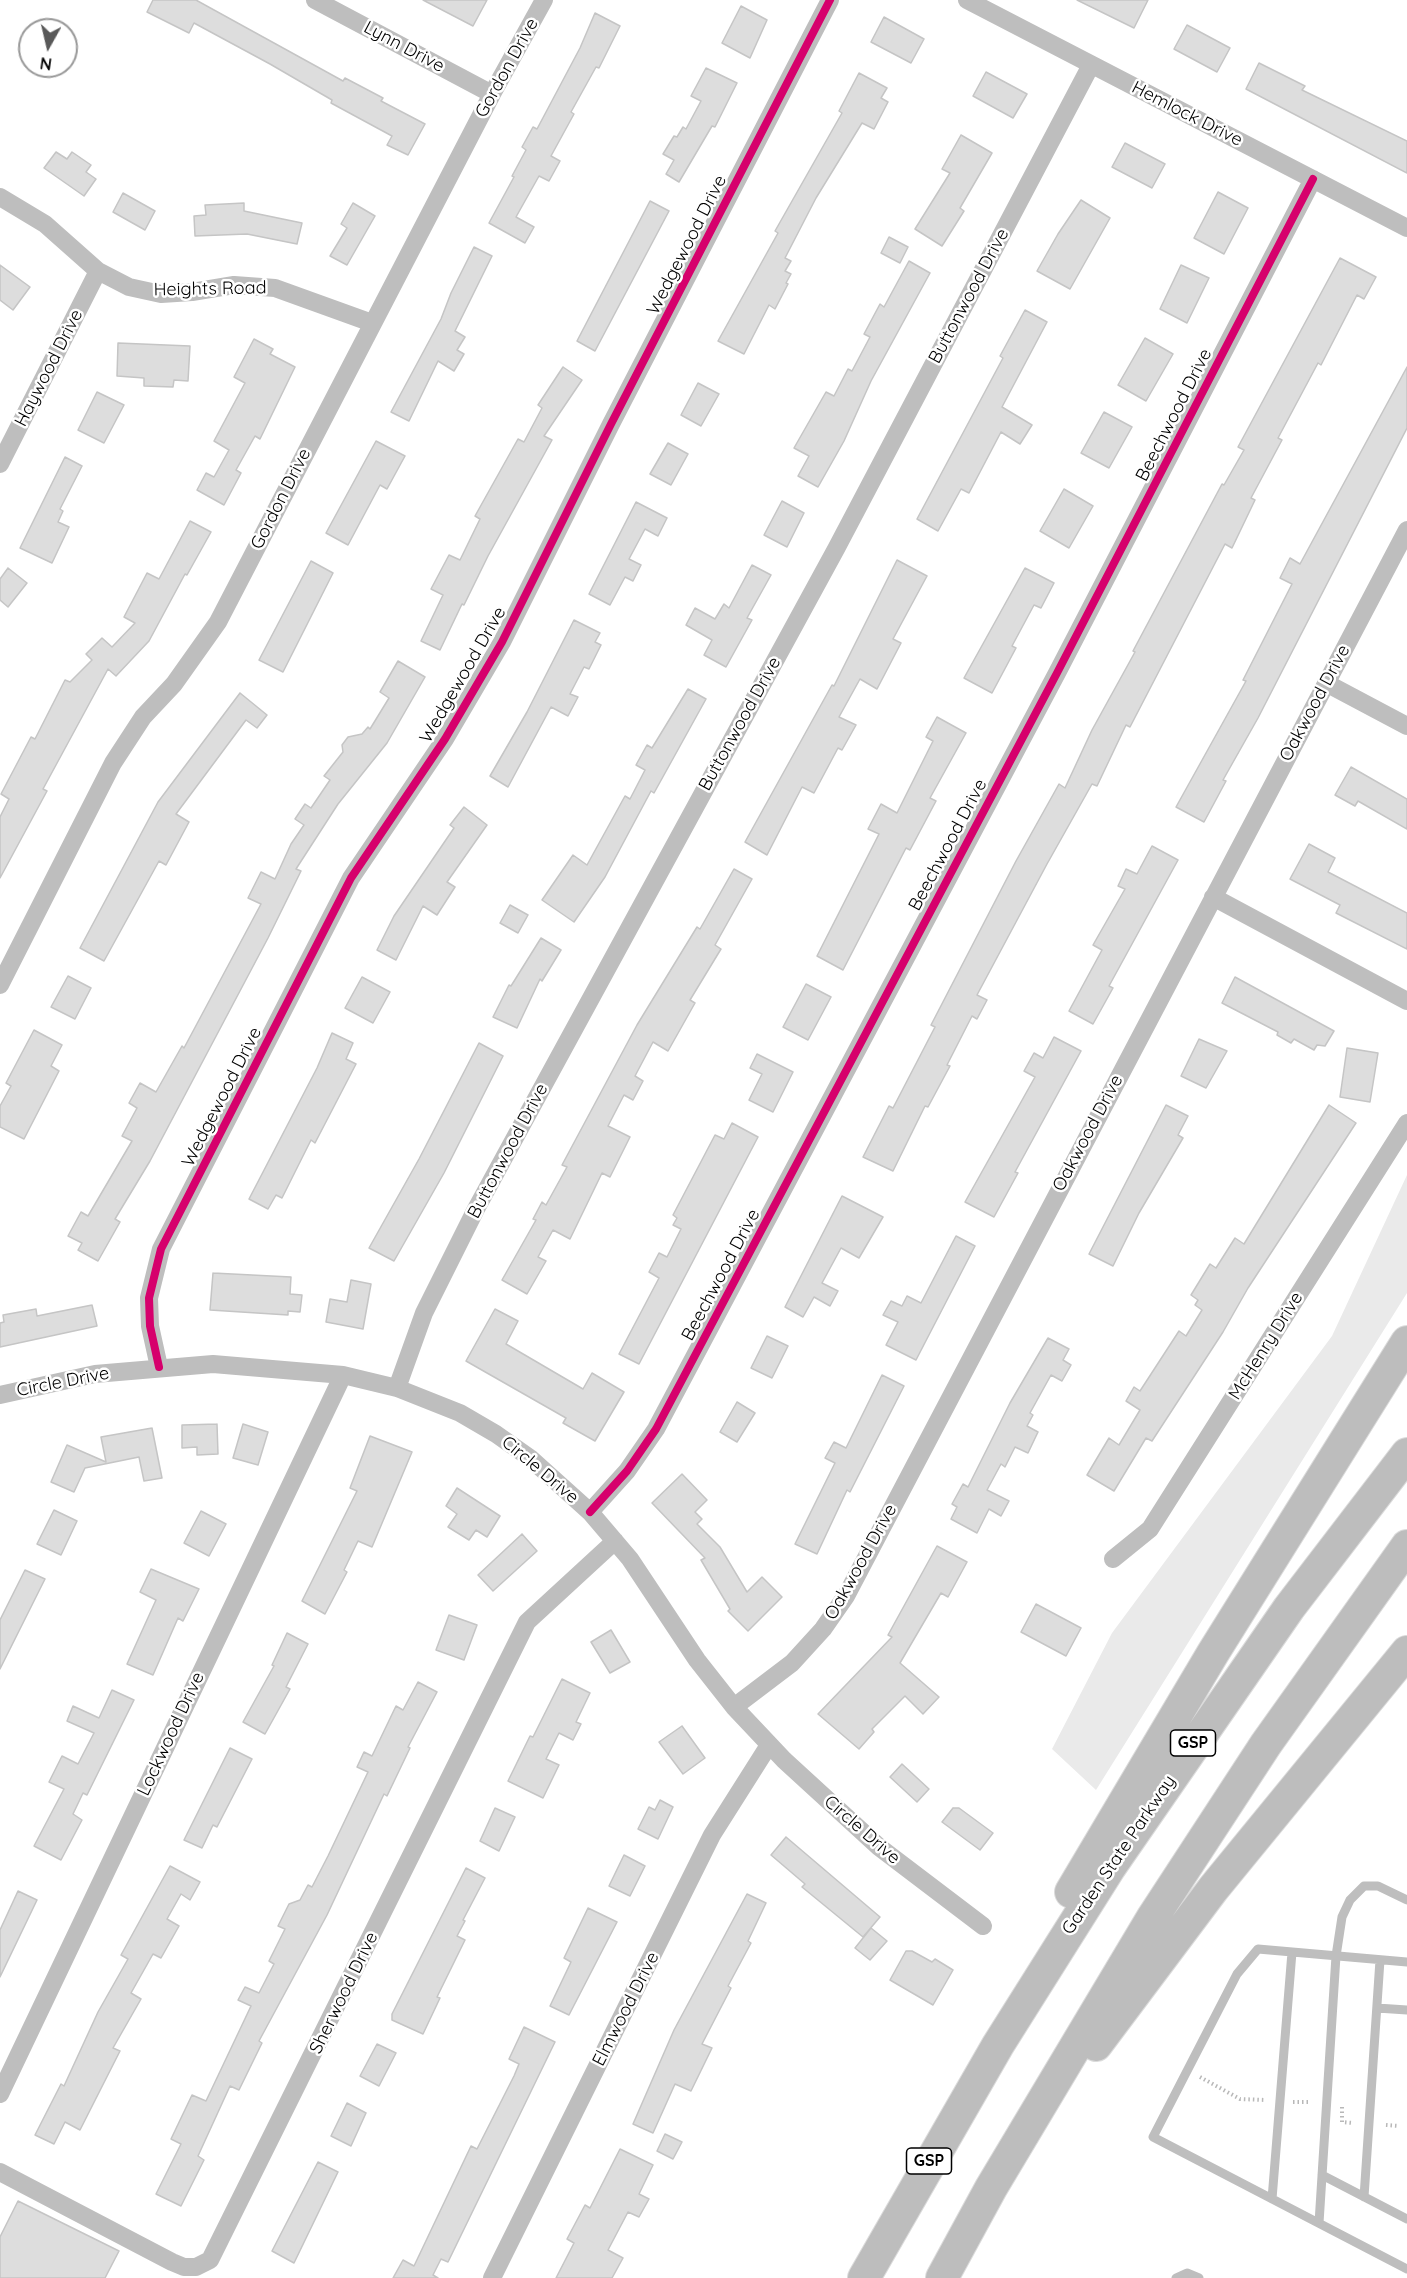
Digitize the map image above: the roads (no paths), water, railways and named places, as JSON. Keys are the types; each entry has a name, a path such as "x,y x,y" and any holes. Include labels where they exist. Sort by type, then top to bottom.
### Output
{"highway":[{"path":"998,2045 1080,1873 1256,1582 1407,1342"},
{"name":"Garden State Parkway","path":"864,2278 998,2045 1110,1867 1228,1693 1407,1454"},
{"path":"942,2278 991,2188 1102,1999 1209,1828 1407,1545"},
{"path":"991,2188 1174,1939 1407,1652"}],"street":[{"name":"Lynn Drive","path":"315,0 492,94"},
{"name":"Gordon Drive","path":"0,985 113,763 143,717 174,684 218,622 492,94 544,0"},
{"name":"Wedgewood Drive","path":"159,1367 150,1326 149,1298 161,1249 351,878 445,739 502,642 611,424 830,0"},
{"name":"Hemlock Drive","path":"967,0 1407,228"},
{"name":"Buttonwood Drive","path":"397,1388 424,1313 476,1209 836,549 1091,65"},
{"name":"Beechwood Drive","path":"590,1512 627,1471 656,1429 1062,663 1313,179"},
{"name":"Heights Road","path":"0,197 45,224 98,271 129,287 161,294 192,292 234,285 275,288 372,323"},
{"name":"Haywood Drive","path":"0,464 98,271"},
{"name":"Oakwood Drive","path":"734,1707 792,1663 823,1629 846,1596 1407,530"},
{"path":"1326,683 1407,726"},
{"path":"1213,897 1407,1001"},
{"name":"McHenry Drive","path":"1113,1559 1150,1529 1407,1123"},
{"name":"Circle Drive","path":"0,1395 95,1374 213,1364 343,1375 397,1388 460,1413 496,1434 530,1458 590,1512 630,1559 697,1659 734,1707 769,1745 879,1847 984,1926"},
{"name":"Lockwood Drive","path":"0,2094 343,1375"},
{"name":"Sherwood Drive","path":"0,2172 172,2262 202,2271 218,2248 527,1622 615,1541"},
{"name":"Elmwood Drive","path":"492,2278 712,1835 769,1745"}],"lane":[{"path":"1319,2223 1336,1956 1342,1917 1350,1900 1364,1886 1378,1886 1407,1900"},
{"path":"1407,1962 1258,1949 1248,1958 1153,2137 1407,2269"},
{"path":"1272,2199 1292,1952"},
{"path":"1364,2197 1380,1960"},
{"path":"1377,2008 1407,2010"},
{"path":"1322,2175 1407,2219"},
{"path":"1176,2278 1187,2273 1199,2278"}]}
